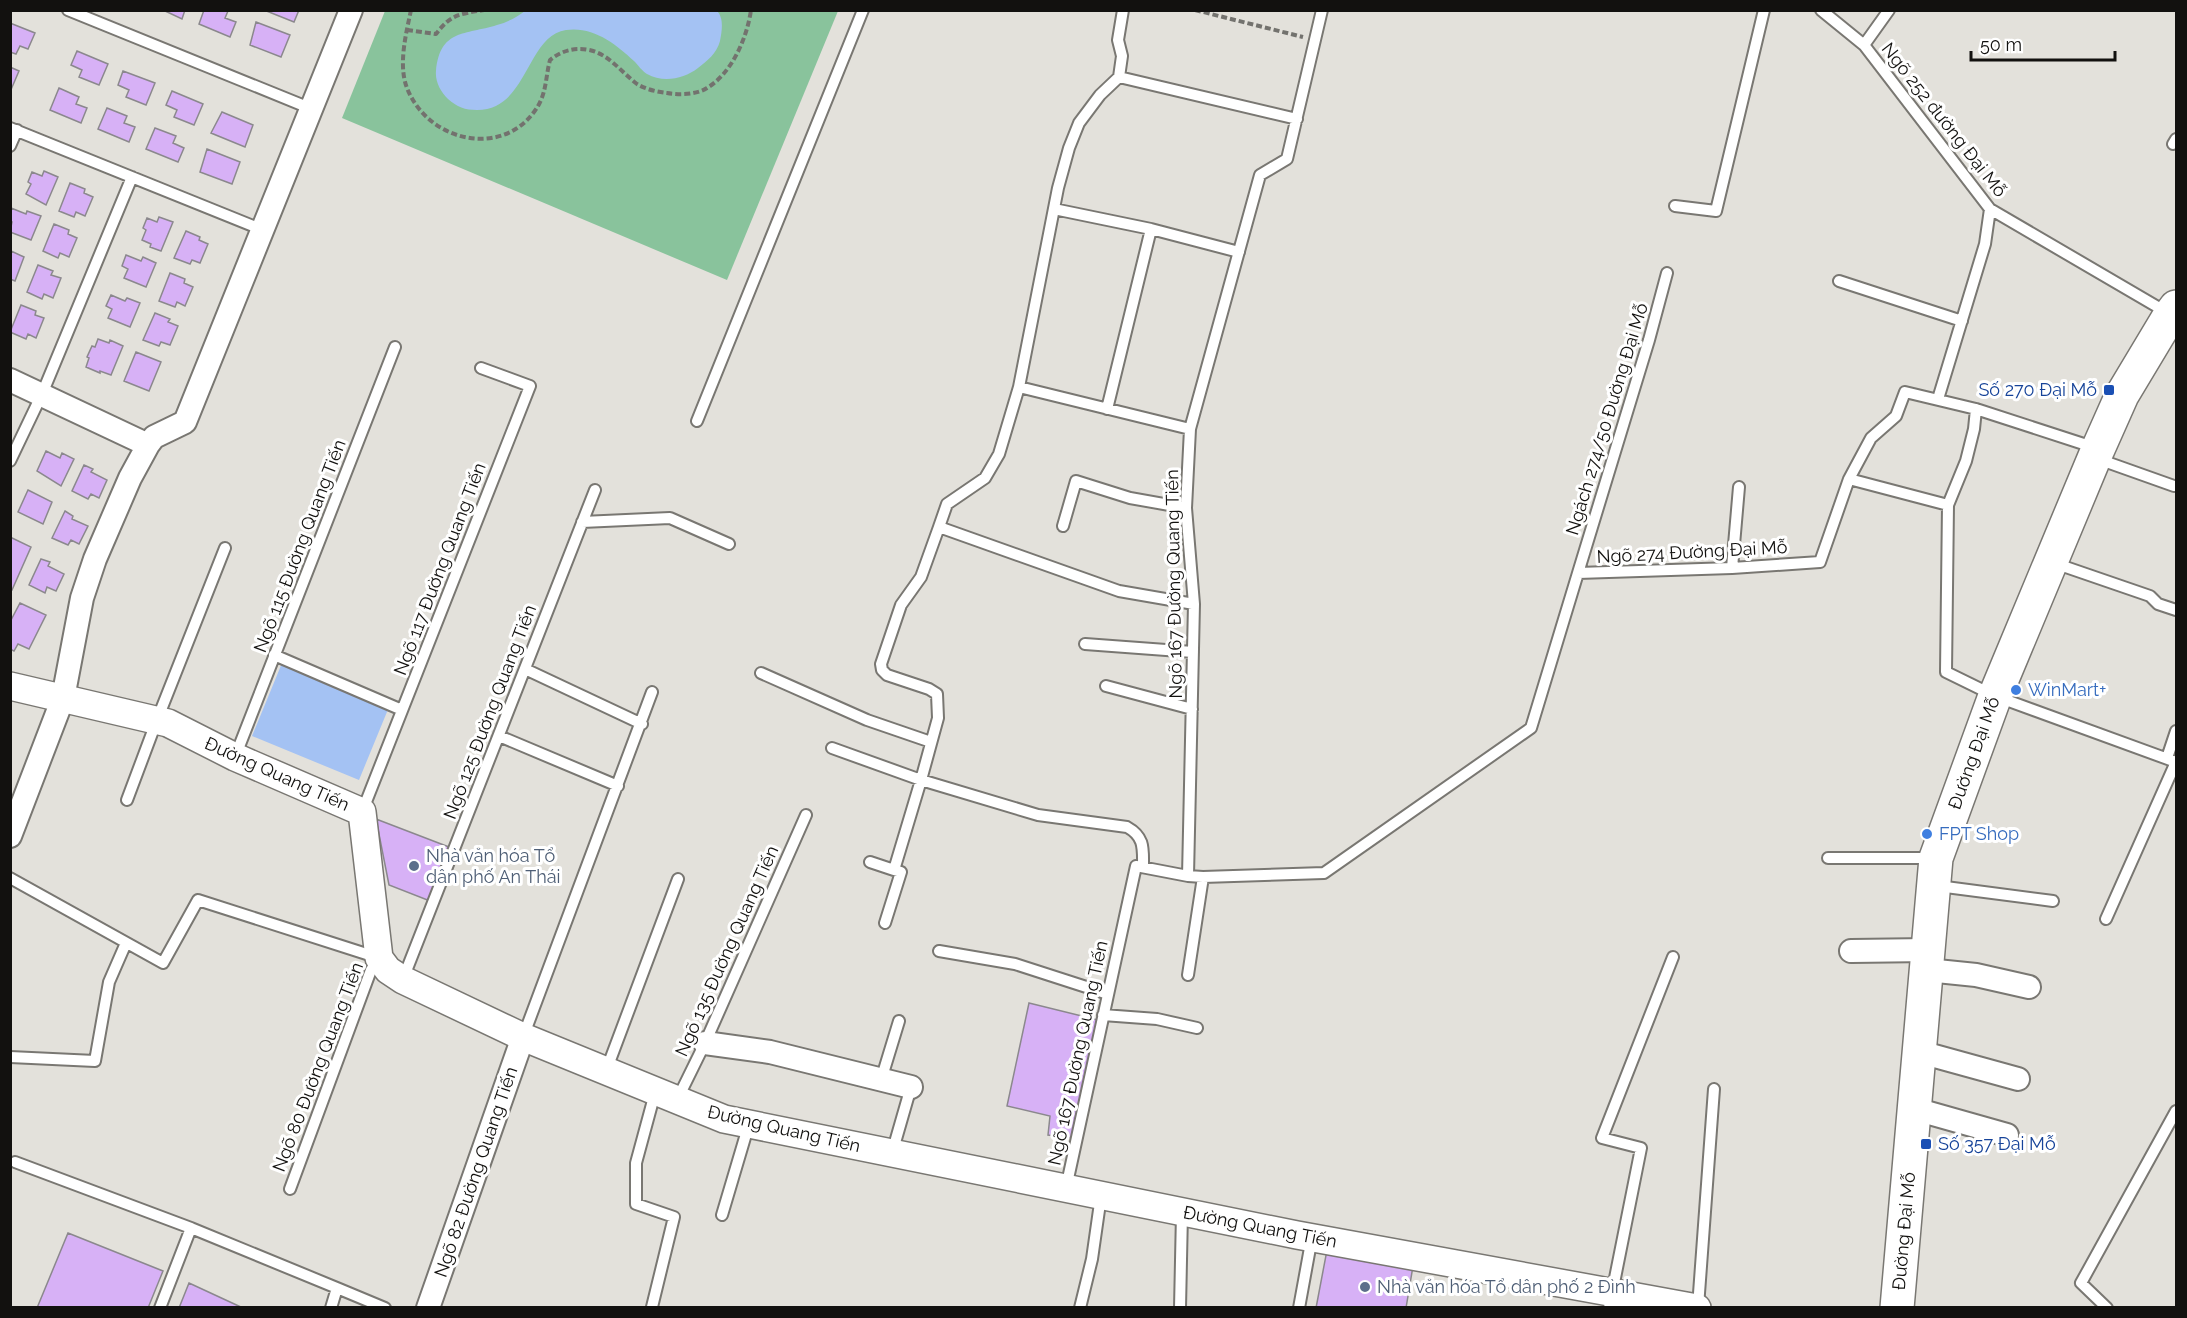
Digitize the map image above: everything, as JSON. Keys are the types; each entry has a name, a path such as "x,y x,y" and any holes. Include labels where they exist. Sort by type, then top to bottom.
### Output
{"main road":[{"name":"Đường Đại Mỗ","path":"1897,1308 1935,872 1995,696 2096,454 2122,395 2174,314"}],"street":[{"path":"10,836 63,698 82,598 100,548 130,478 148,445 154,437 185,422 351,10"},
{"path":"10,380 148,445"},
{"name":"Đường Quang Tiến","path":"10,686 168,723 235,757 362,812 379,958 388,970 403,980 523,1037 724,1119 1312,1237 1379,1254 1611,1300 1686,1307"},
{"path":"1851,951 1928,960 1976,975 2029,987"},
{"name":"Ngõ 82 Đường Quang Tiến","path":"428,1308 523,1037"},
{"path":"705,1043 770,1052 911,1087"},
{"path":"1920,1052 2018,1079"},
{"path":"1915,1108 2007,1135"}],"lane":[{"path":"68,10 312,109"},
{"path":"697,421 863,10"},
{"path":"894,870 938,718 937,694 929,689 887,675 882,670 881,664 901,605 921,577 947,504 985,478 999,454 1018,387 1054,209 1070,148 1079,123 1100,95 1119,76 1122,56 1118,40 1123,10"},
{"name":"Ngõ 167 Đường Quang Tiến","path":"1188,876 1194,604 1186,508 1190,429 1260,175 1287,159 1322,10"},
{"path":"1675,206 1716,211 1764,10"},
{"name":"Ngõ 252 đường Đại Mỗ","path":"1821,10 1864,45 1990,209 2174,314"},
{"path":"1864,45 1889,10"},
{"path":"1119,76 1296,119"},
{"path":"10,146 14,129 263,230"},
{"path":"10,461 42,394 132,177"},
{"path":"1054,209 1151,229 1239,252"},
{"path":"1938,399 1985,244 1990,209"},
{"path":"1107,409 1151,229"},
{"name":"Ngách 274/50 Đường Đại Mỗ","path":"1578,573 1649,340 1666,273"},
{"path":"1839,281 1962,321"},
{"name":"Ngõ 115 Đường Quang Tiến","path":"235,757 395,348"},
{"name":"Ngõ 117 Đường Quang Tiến","path":"362,812 530,386 481,368"},
{"path":"1018,387 1190,429"},
{"name":"Ngõ 274 Đường Đại Mỗ","path":"1188,876 1324,873 1531,728 1578,573 1732,568 1820,562 1849,479 1871,438 1896,416 1905,392 1976,409 2174,486"},
{"path":"1976,409 1974,429 1966,461 1948,505 1946,672 1995,696 2173,761"},
{"path":"1849,479 1948,505"},
{"path":"1063,526 1077,481 1130,498 1186,508"},
{"path":"1732,568 1739,487"},
{"name":"Ngõ 125 Đường Quang Tiến","path":"403,980 595,490"},
{"path":"582,522 670,518 729,544"},
{"path":"939,527 1119,591 1194,604"},
{"path":"127,800 225,548"},
{"path":"2051,562 2150,596 2158,604 2176,610"},
{"path":"1085,644 1193,652"},
{"path":"274,655 402,710"},
{"path":"525,669 642,724"},
{"path":"761,673 867,720 931,742"},
{"path":"1106,686 1192,709"},
{"path":"523,1037 642,724 652,692"},
{"path":"2106,919 2173,761 2176,731"},
{"path":"499,736 618,786"},
{"path":"832,748 921,780 1038,815 1127,827 1137,833 1142,841 1143,867 1188,876"},
{"name":"Ngõ 135 Đường Quang Tiến","path":"652,1307 674,1217 636,1204 636,1163 666,1096 705,1043 806,814"},
{"path":"1828,858 1935,872 2053,901"},
{"path":"870,862 901,872 885,922"},
{"name":"Ngõ 167 Đường Quang Tiến","path":"1066,1189 1136,866 1143,867"},
{"path":"1188,975 1203,877"},
{"path":"10,878 163,963 198,900 379,958"},
{"path":"606,1072 678,879"},
{"path":"10,1057 95,1061 109,982 126,943"},
{"path":"939,951 1015,964 1108,994"},
{"path":"1611,1300 1641,1148 1602,1137 1673,957"},
{"name":"Ngõ 80 Đường Quang Tiến","path":"290,1189 370,970 379,958"},
{"path":"1103,1015 1157,1019 1197,1028"},
{"path":"881,1080 899,1022"},
{"path":"892,1153 911,1087"},
{"path":"1686,1307 1714,1089"},
{"path":"2107,1308 2081,1283 2176,1111"},
{"path":"722,1215 749,1124"},
{"path":"15,1162 191,1228 385,1308"},
{"path":"1080,1308 1092,1259 1101,1196"},
{"path":"1180,1308 1182,1212"},
{"path":"160,1308 191,1228"},
{"path":"1299,1308 1312,1237"},
{"path":"331,1308 337,1288"}],"path":[{"path":"411,10 406,30 404,62 406,87 418,109 430,122 447,132 482,139 502,137 520,127 536,111 547,88 550,60 559,53 572,49 589,50 603,56 637,84 658,92 680,95 706,89 723,75 738,50 752,10"},
{"path":"406,30 436,33 455,15 484,10"},
{"path":"1195,10 1315,40"}],"green space":[{"path":"385,11 838,11 727,280 342,118"}],"water":[{"path":"525,11 717,11 722,25 717,49 698,68 680,77 666,79 653,77 612,43 595,34 576,29 553,35 542,45 517,86 507,98 494,107 477,110 458,106 445,96 436,79 438,57 449,41 456,36 505,22"},
{"path":"282,663 389,707 359,780 252,736"}],"building":[{"path":"163,10 185,10 182,19"},
{"path":"204,10 228,11 225,18 236,22 230,37 199,24"},
{"path":"264,10 299,10 294,22"},
{"path":"256,22 290,35 281,57 250,45"},
{"path":"10,23 35,33 28,49 20,46 16,54 10,52"},
{"path":"77,51 108,64 99,85 79,77 82,70 71,65"},
{"path":"10,67 19,71 10,92"},
{"path":"123,71 155,83 146,105 126,97 129,90 118,85"},
{"path":"59,88 79,97 76,104 87,108 81,123 50,110"},
{"path":"172,91 203,104 194,125 174,117 177,110 166,105"},
{"path":"107,108 127,116 124,123 135,127 129,142 98,129"},
{"path":"222,112 253,125 245,147 211,133"},
{"path":"155,128 176,136 173,143 184,148 178,162 146,149"},
{"path":"207,149 240,162 232,184 200,172"},
{"path":"44,171 58,177 46,205 26,194 31,184 28,182 32,172 42,176"},
{"path":"70,183 85,189 84,193 93,197 85,216 76,212 74,217 59,211"},
{"path":"11,208 26,214 27,211 41,216 31,240 10,232"},
{"path":"159,217 173,222 161,251 150,247 151,244 142,240 147,218 157,222"},
{"path":"54,224 69,230 68,234 77,238 69,257 60,253 58,258 43,251"},
{"path":"186,231 200,237 199,240 208,244 200,263 192,260 190,264 174,258"},
{"path":"11,251 24,257 15,281 10,279"},
{"path":"126,255 141,261 143,257 156,263 146,287 124,278 128,269 122,266"},
{"path":"38,265 53,271 51,275 61,278 53,298 44,294 42,299 27,292"},
{"path":"170,273 185,279 184,283 193,287 185,306 177,302 175,307 159,301"},
{"path":"111,295 125,301 127,298 140,303 130,327 108,318 112,309 106,306"},
{"path":"21,305 36,311 35,315 44,318 36,338 28,334 26,339 10,332"},
{"path":"155,313 170,319 168,322 178,326 170,345 161,342 159,346 143,340"},
{"path":"98,339 109,343 110,340 123,346 111,375 86,367 89,358 87,357"},
{"path":"136,352 161,362 149,391 124,381"},
{"path":"46,451 60,458 62,453 74,459 61,486 37,471"},
{"path":"84,465 93,469 91,472 107,480 99,498 91,494 88,499 72,491"},
{"path":"28,490 52,502 43,524 18,512"},
{"path":"65,511 73,516 72,519 88,526 79,544 71,540 68,545 52,538"},
{"path":"10,537 31,547 12,590 10,589"},
{"path":"41,559 50,562 48,566 64,574 56,591 47,587 45,593 29,585"},
{"path":"20,603 46,615 29,649 18,644 14,651 10,649 10,622"},
{"name":"Nhà văn hóa Tổ dân phố An Thái","path":"376,819 449,847 430,901 389,885"},
{"path":"1029,1003 1098,1020 1073,1138 1048,1135 1050,1116 1007,1106"},
{"path":"68,1233 163,1271 148,1308 37,1308"},
{"name":"Nhà văn hóa Tổ dân phố 2 Đình","path":"1327,1250 1413,1266 1406,1308 1316,1308"},
{"path":"189,1283 243,1308 179,1308"}],"place":[{"name":"Số 270 Đại Mỗ","path":"2109,390"},
{"name":"WinMart+","path":"2016,690"},
{"name":"FPT Shop","path":"1927,834"},
{"name":"Nhà văn hóa Tổ dân phố An Thái","path":"414,866"},
{"name":"Số 357 Đại Mỗ","path":"1926,1144"},
{"name":"Nhà văn hóa Tổ dân phố 2 Đình","path":"1365,1287"}]}
